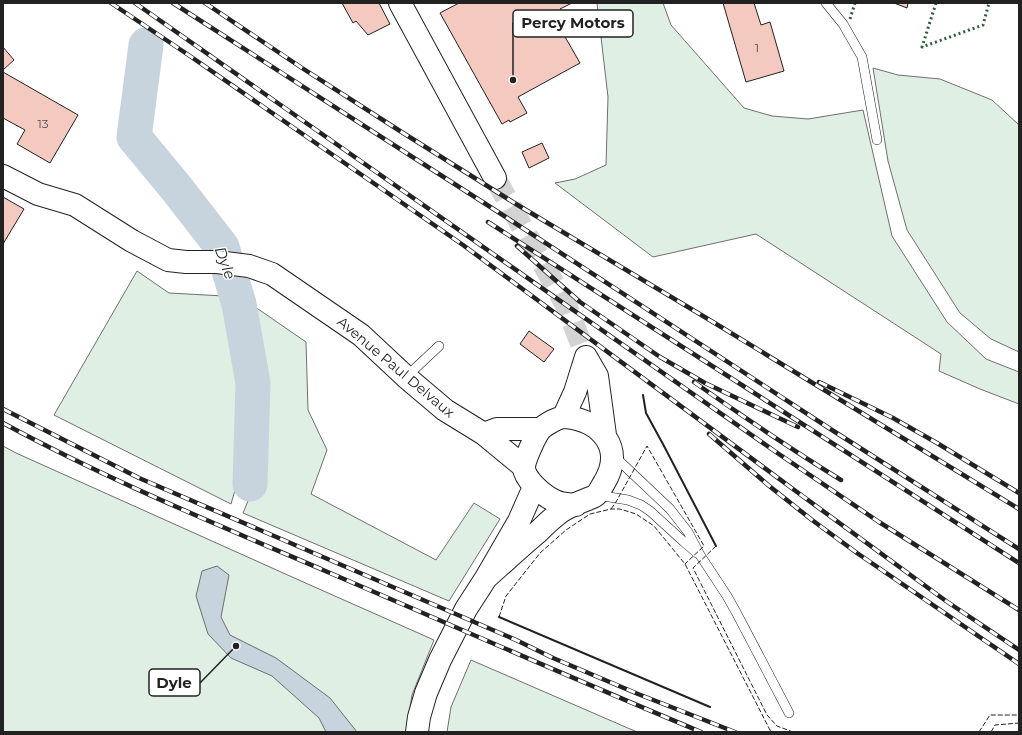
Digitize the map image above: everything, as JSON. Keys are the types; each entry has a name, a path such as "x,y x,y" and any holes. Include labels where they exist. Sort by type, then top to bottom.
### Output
{"main road":[{"path":"400,3 495,178"},
{"name":"Avenue Paul Delvaux","path":"3,176 38,194 75,205 132,241 168,260 237,264 249,266 272,274 361,335 406,377 445,410 484,434 524,467"},
{"path":"486,578 559,513 596,495 608,475 611,466 609,446 597,376 586,357 575,392 564,416"},
{"path":"484,434 497,429 540,429 564,416 587,422 594,426 609,446"},
{"path":"540,429 527,456 524,467 528,477 534,487 556,502 576,505"},
{"path":"419,727 430,682 440,660 466,609 519,521 534,487"}],"lane":[{"path":"826,3 843,24 862,57 877,140"},
{"path":"406,377 439,346"},
{"path":"609,446 670,510 688,532 700,555 733,607 789,713"},
{"path":"596,495 628,500 641,505 655,515 700,555"}],"green space":[{"path":"597,3 663,3 671,25 744,108 772,116 808,119 863,110 892,236 947,322 986,359 1019,372 1019,404 939,371 941,354 756,234 653,257 555,183 575,179 606,165 608,97"},
{"path":"873,68 898,75 940,79 992,100 1019,125 1019,352 991,339 960,313 907,230 888,161"},
{"path":"137,271 169,293 224,296 246,400 242,466 231,504 54,415"},
{"path":"245,300 306,342 308,410 327,450 311,494 436,560 474,503 500,519 449,601 243,513 256,482 259,382"},
{"path":"3,446 434,640 412,695 406,732 3,732"},
{"path":"471,660 637,732 447,732 451,707"}],"shaded area":[{"path":"217,566 229,575 221,617 230,635 276,658 330,698 357,732 326,732 319,718 272,676 231,658 208,634 196,596 202,571"}],"building":[{"path":"342,3 379,3 390,24 368,35 356,21 353,23"},
{"path":"459,3 572,3 560,9 572,31 564,35 580,63 518,97 527,113 510,122 509,120 502,124 440,13"},
{"path":"723,3 754,3 761,25 770,22 784,71 746,82"},
{"path":"894,3 908,3 907,8"},
{"path":"3,47 14,60 3,70"},
{"path":"3,72 78,115 50,163 17,144 25,130 3,118"},
{"path":"542,143 549,158 529,168 522,152"},
{"path":"3,197 24,209 3,244"},
{"path":"529,331 554,349 544,362 520,344"}],"waterway":[{"name":"Dyle","path":"146,45 134,137 222,247 239,304 253,383 250,484"}],"tunnel":[{"path":"495,178 567,307 586,357"}],"railway":[{"path":"111,3 463,245 946,601 1019,650"},
{"path":"135,3 773,450 879,522 1019,610"},
{"path":"173,3 495,210 835,432 1019,549"},
{"path":"205,3 302,68 516,204 708,319 1019,509"},
{"path":"488,222 1019,563"},
{"path":"517,246 580,302 660,357 705,383 798,427"},
{"path":"694,382 841,480"},
{"path":"819,382 893,418 1019,493"},
{"path":"3,409 139,478 516,640 553,658 638,694 735,732"},
{"path":"3,423 42,444 121,482 242,536 701,732"},
{"path":"709,434 768,485 812,520 857,553 1019,664"}],"hedge":[{"path":"850,19 855,3"},
{"path":"936,3 922,47 983,25 989,3"}],"fence":[{"path":"611,509 647,446 704,546 685,564"},
{"path":"499,617 506,596 540,553 566,530 590,514 611,509 620,509 636,514 654,526 685,564 771,732"},
{"path":"716,546 693,568 767,715 777,726 793,732"},
{"path":"979,732 990,715 1019,715"},
{"path":"991,732 995,725 1019,723"}],"wall":[{"path":"643,395 646,413 716,546"},
{"path":"499,617 710,707"}],"place":[{"name":"Percy Motors","path":"513,80"},
{"name":"Dyle","path":"236,646"}]}
